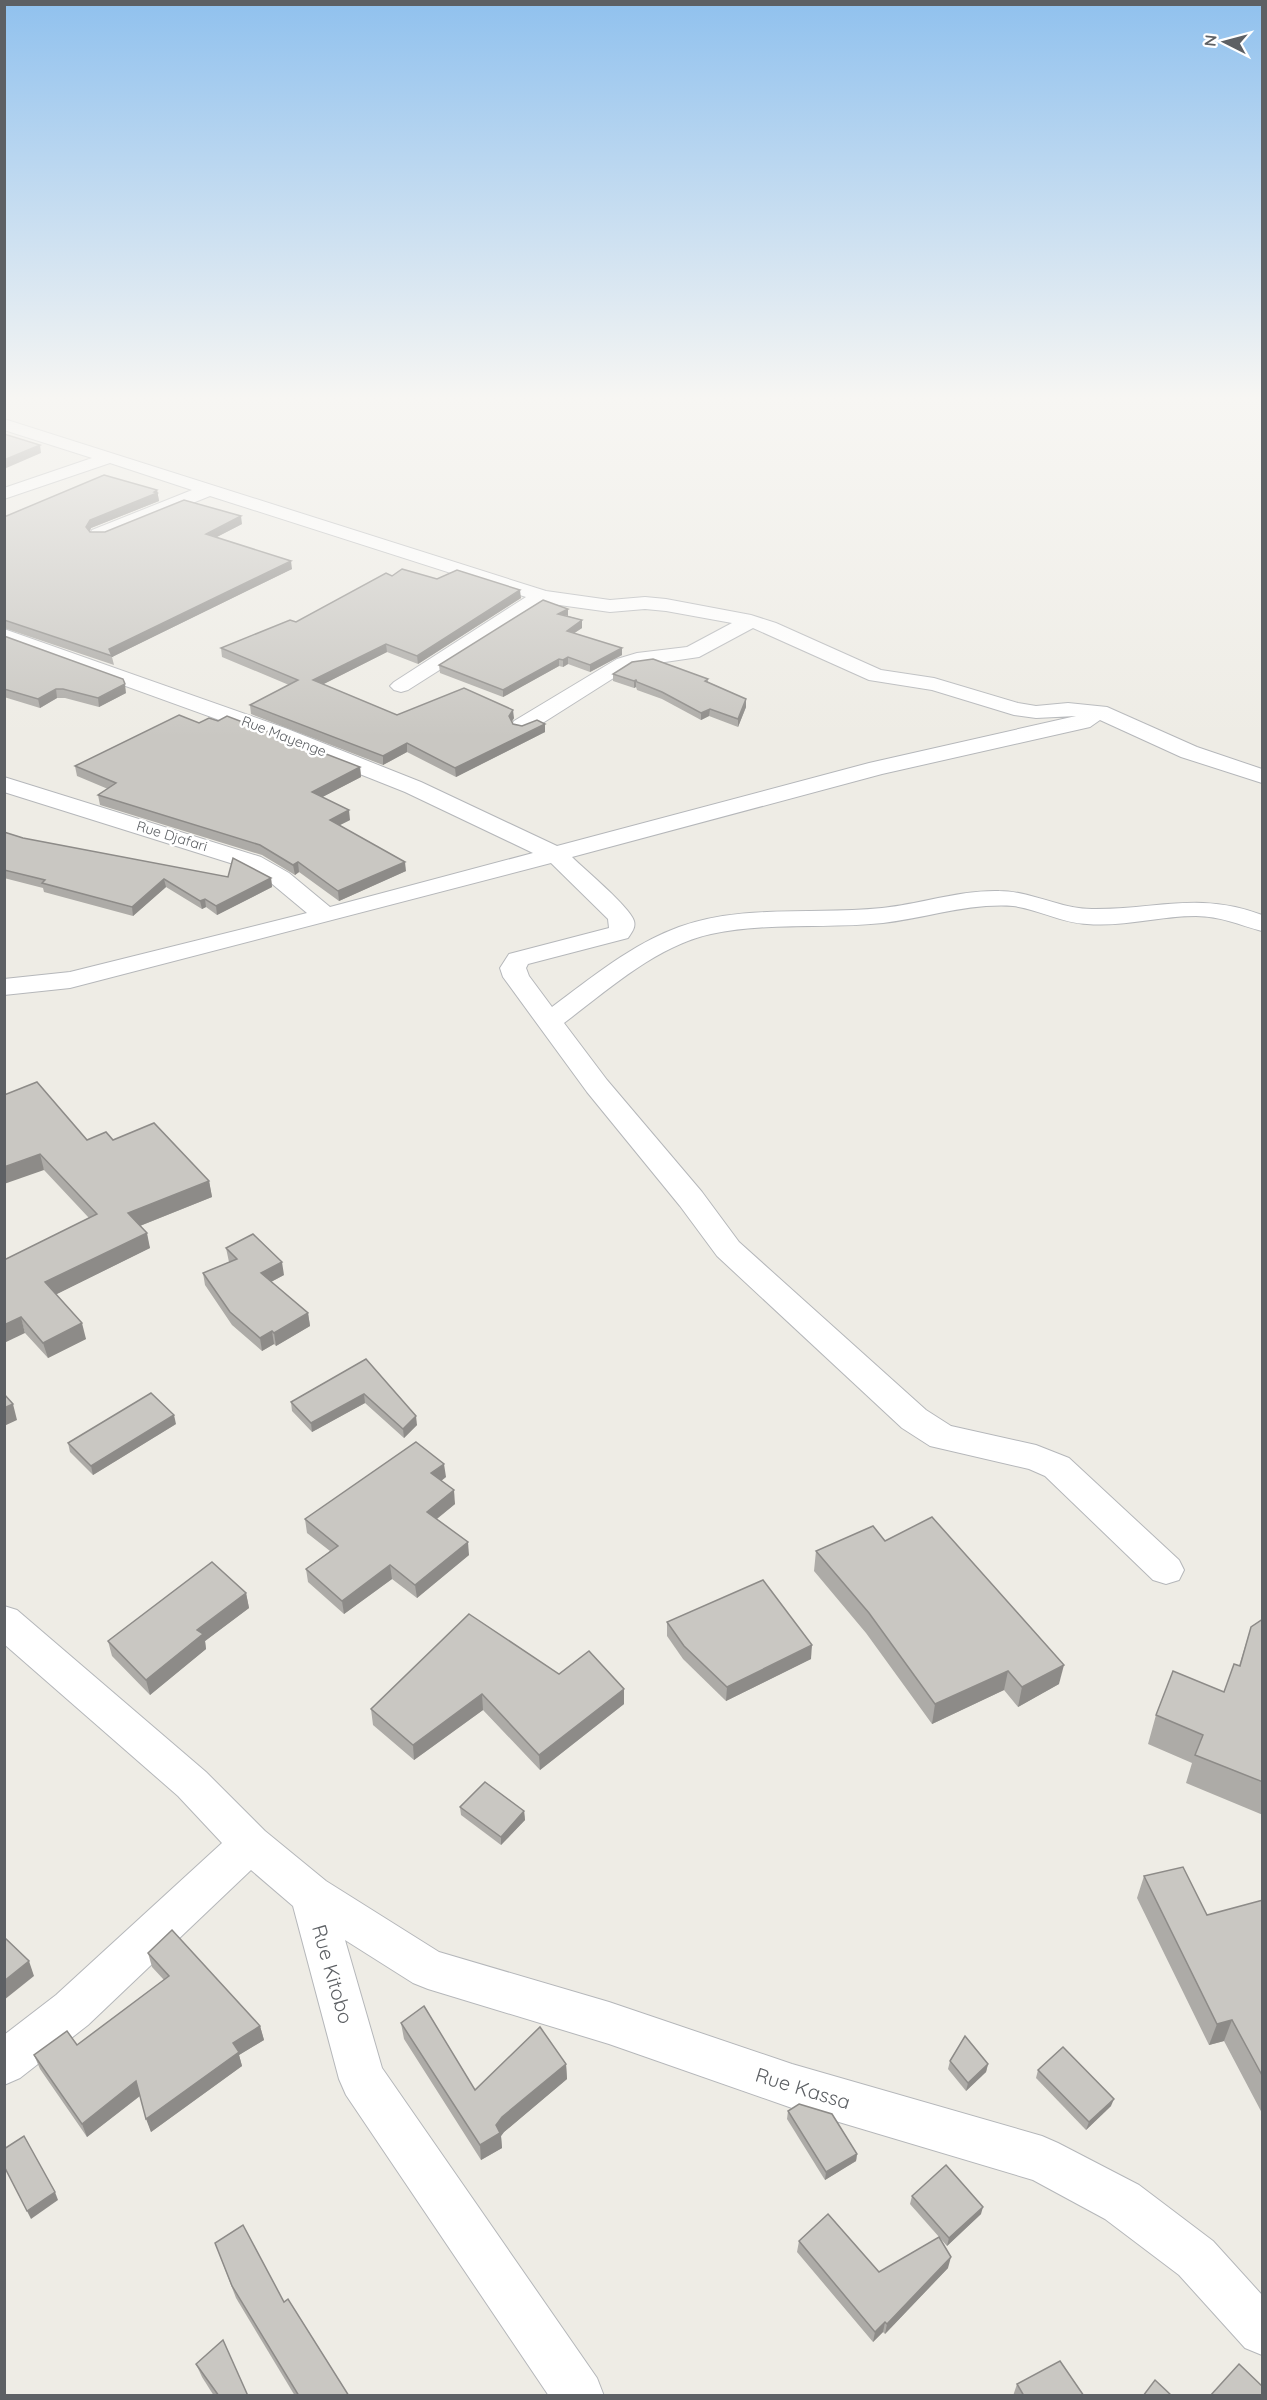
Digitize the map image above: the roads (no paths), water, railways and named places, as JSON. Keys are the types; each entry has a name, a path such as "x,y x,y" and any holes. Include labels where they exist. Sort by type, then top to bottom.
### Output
{"street":[{"path":"99,534 151,513"},
{"path":"284,513 542,596 610,606 645,603 666,605 751,621 876,676 934,684 1022,710 1068,709 1099,712 1189,752 1263,776"},
{"path":"402,686 542,596"},
{"path":"651,624 666,605"},
{"path":"522,726 624,663 637,659 692,653 751,621"},
{"name":"Rue Mayenge","path":"4,636 287,737 413,787 556,855 617,914 622,920 623,927 619,933 528,956 514,963 516,976 549,1022"},
{"path":"4,987 70,980 556,855 806,784 1082,722 1099,712"},
{"name":"Rue Djafari","path":"4,784 252,862 280,878 325,915"},
{"path":"1166,1570 1057,1467 1036,1458 942,1437 914,1419 728,1249 691,1199 597,1086 549,1022 619,971 677,937 705,927 735,922 883,915 977,899 1015,899 1086,917 1206,908 1241,914 1263,923"},
{"path":"4,1621 192,1784 250,1844 311,1895"},
{"path":"4,2063 72,2010 250,1844"},
{"name":"Rue Kassa","path":"311,1895 428,1969 609,2023 792,2085 1042,2159 1122,2202 1187,2251 1263,2331"},
{"name":"Rue Kitobo","path":"311,1895 362,2079 579,2396"}]}
